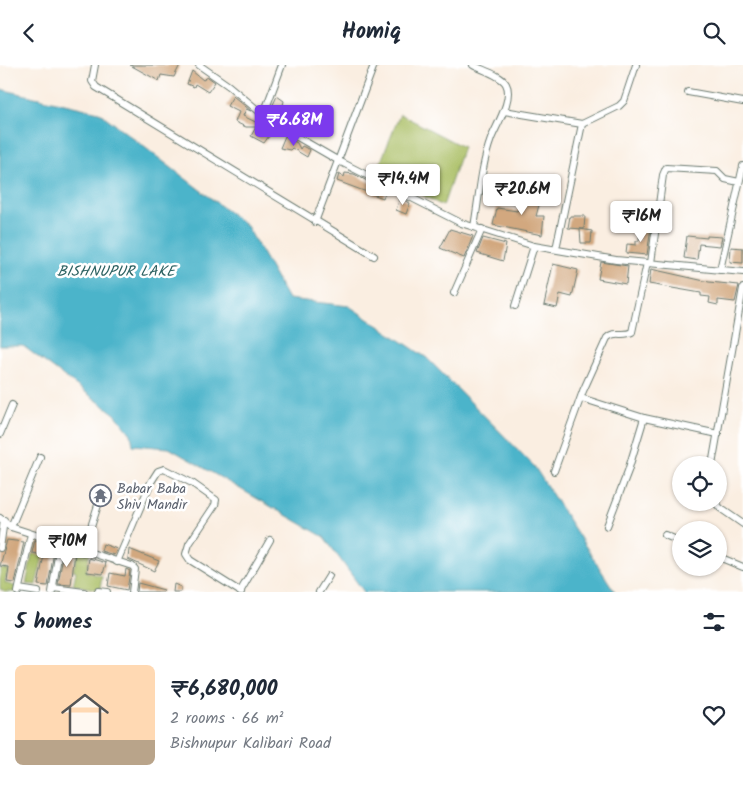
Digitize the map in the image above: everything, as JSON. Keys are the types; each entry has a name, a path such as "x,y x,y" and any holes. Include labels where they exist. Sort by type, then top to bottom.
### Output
{"street":[{"path":"95,65 92,81 96,87 315,222 374,256"},
{"path":"199,65 229,85 263,116 339,161 449,218 534,245 616,260 743,272"},
{"path":"263,116 282,65"},
{"path":"315,222 374,65"},
{"path":"473,65 506,83 508,95 504,111 487,153 474,227"},
{"path":"504,111 582,124 619,106 624,101 636,65"},
{"path":"688,92 743,102"},
{"path":"556,249 582,124"},
{"path":"720,270 743,166"},
{"path":"554,471 581,398 608,336 632,332 649,263 663,175 666,168 716,171 725,179 739,183"},
{"path":"454,293 482,229"},
{"path":"515,306 534,245"},
{"path":"714,456 743,288"},
{"path":"581,398 644,418 718,434"},
{"path":"0,434 12,405"},
{"path":"607,526 644,418"},
{"path":"11,527 40,457"},
{"path":"117,562 151,482 158,471 164,469 192,483 216,500 215,505 190,544 186,555 190,560 241,592 270,540"},
{"path":"83,552 98,505"},
{"path":"724,511 736,522 743,524"},
{"path":"2,519 11,527 136,569 132,592"},
{"path":"0,548 2,519"},
{"path":"31,534 19,591 38,592"},
{"path":"665,535 672,538"},
{"path":"60,544 53,590 84,592"},
{"path":"727,560 743,567"},
{"path":"319,592 329,576"},
{"path":"98,592 106,592"}],"green space":[{"path":"400,114 463,147 443,206 377,171"},
{"path":"79,550 90,552 86,572 102,576 100,590 73,585 76,571 73,570"},
{"path":"32,554 43,556 36,585 26,584"},
{"path":"0,568 8,569 5,583 15,586 16,592 4,592 0,589"}],"water":[{"name":"BISHNUPUR LAKE","path":"0,89 99,112 247,226 288,299 349,306 427,358 534,466 615,592 364,592 324,537 169,448 133,445 131,434 115,414 23,346 0,346"}],"building":[{"path":"130,65 180,65 174,77 161,75 159,81"},
{"path":"192,71 203,80 208,77 215,82 208,92 195,84 194,87 187,84"},
{"path":"233,96 251,111 246,109 243,116 266,127 263,133 269,136 264,143 251,136 256,127 246,127 235,122 239,112 227,106"},
{"path":"277,96 284,101 283,105 308,114 304,124 289,121 271,109"},
{"path":"285,136 297,143 300,149 302,146 310,150 307,157 292,148 290,150 280,148"},
{"path":"345,173 354,174 386,191 383,198 337,181 339,174 344,177"},
{"path":"529,192 542,194 536,216 544,216 542,235 493,225 497,208 517,211"},
{"path":"400,198 410,203 406,214 396,210"},
{"path":"570,216 585,216 584,229 568,228"},
{"path":"640,226 651,227 647,255 626,253 627,244 636,245 636,241 639,241"},
{"path":"450,229 473,236 464,258 440,248"},
{"path":"580,229 592,231 591,243 581,243"},
{"path":"687,236 722,237 720,246 699,244 697,260 684,258"},
{"path":"483,238 506,244 503,261 477,253"},
{"path":"731,247 743,248 743,263 730,262"},
{"path":"601,262 628,266 626,284 598,279"},
{"path":"553,264 578,270 572,297 560,294 557,308 544,305"},
{"path":"651,269 709,282 739,285 735,302 718,300 718,305 709,303 710,297 701,296 701,293 649,284"},
{"path":"7,540 24,542 15,583 7,582 9,567 0,566"},
{"path":"35,540 55,546 48,586 38,585 44,555 32,553"},
{"path":"103,544 117,549 114,555 101,551"},
{"path":"129,549 159,561 154,571 128,559"},
{"path":"64,551 75,553 71,585 58,584"},
{"path":"89,558 106,563 103,574 87,572"},
{"path":"126,569 130,571 127,590 108,586 110,573 125,576"},
{"path":"138,583 164,590 163,592 137,592"},
{"path":"174,584 181,587 181,592 173,592"}],"place":[{"name":"Babar Baba Shiv Mandir","path":"101,496"}]}
